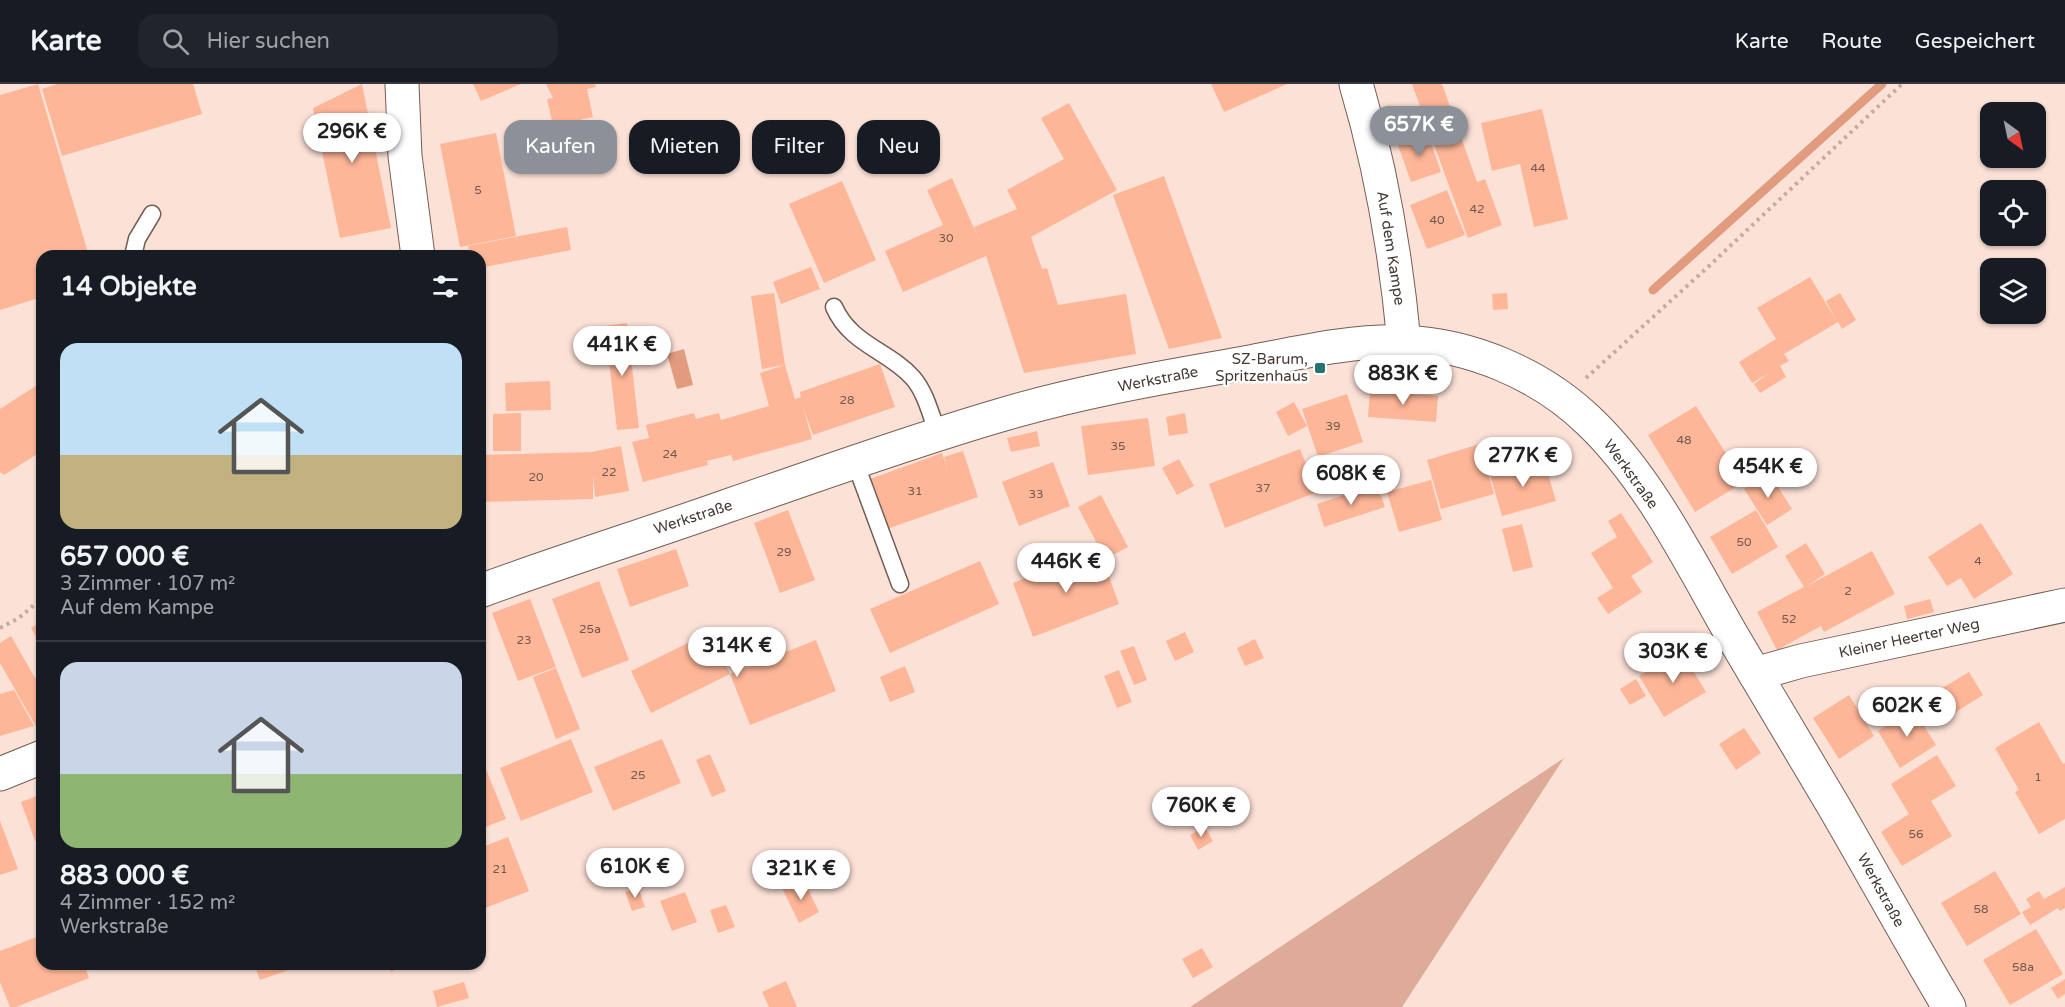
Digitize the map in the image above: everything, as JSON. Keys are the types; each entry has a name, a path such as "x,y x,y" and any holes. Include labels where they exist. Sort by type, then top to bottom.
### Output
{"main road":[{"path":"402,84 405,156 417,250"},
{"name":"Auf dem Kampe","path":"1356,84 1368,124 1392,241 1404,342"},
{"name":"Werkstraße","path":"486,589 938,434 1075,395 1168,376 1363,343 1404,342 1444,347 1479,356 1509,367 1563,399 1609,441 1636,476 1670,528 1949,1007"},
{"name":"Kleiner Heerter Weg","path":"1755,674 1801,660 2065,605"},
{"path":"0,774 36,760"}],"lane":[{"path":"134,250 137,239 152,214"},
{"path":"834,307 840,321 849,330 902,368 914,380 938,434"},
{"path":"855,462 900,584"}],"path":[{"path":"1563,399 1709,266 1902,84"},
{"path":"0,628 19,618 36,603"}],"shaded area":[{"path":"684,349 693,385 677,389 667,354"},
{"path":"1564,758 1402,1007 1190,1007"}],"building":[{"path":"38,84 87,250 36,250 36,299 0,310 0,95"},
{"path":"57,84 193,84 202,114 62,156 42,89"},
{"path":"362,84 391,228 340,238 313,108"},
{"path":"473,84 521,84 481,101"},
{"path":"546,84 595,84 596,87 587,89 593,117 580,120 552,120 547,99 553,98"},
{"path":"1211,84 1287,84 1224,112"},
{"path":"1412,84 1442,84 1477,182 1485,179 1502,225 1468,238"},
{"path":"1069,103 1117,190 1031,237 1042,269 1047,268 1058,305 1126,294 1136,354 1024,373 986,256 903,292 885,251 943,225 927,190 952,178 980,242 974,227 1017,209 1007,190 1064,159 1041,118"},
{"path":"1542,109 1568,219 1534,227 1520,164 1492,171 1481,123"},
{"path":"1427,131 1441,172 1411,182 1397,142"},
{"path":"496,133 516,236 460,247 440,144"},
{"path":"1164,176 1222,338 1169,349 1113,195"},
{"path":"842,181 876,260 824,283 789,204"},
{"path":"1447,190 1465,235 1427,249 1410,205"},
{"path":"567,227 571,250 486,267 486,250 469,250 468,246"},
{"path":"811,267 820,289 781,304 773,282"},
{"path":"1810,277 1836,320 1826,301 1840,293 1856,320 1842,329 1838,322 1784,354 1789,361 1780,366 1786,377 1760,393 1754,384 1769,373 1752,383 1739,362 1776,339 1757,308"},
{"path":"774,293 785,365 762,369 751,296"},
{"path":"1507,293 1508,309 1493,310 1492,294"},
{"path":"627,323 639,428 617,430 605,326"},
{"path":"880,364 895,407 813,435 803,407 812,439 733,461 731,455 707,461 708,465 643,482 632,442 649,438 646,425 694,413 696,419 719,413 721,420 769,406 760,373 785,365 795,399 801,397 800,392"},
{"path":"550,381 551,410 506,411 505,383"},
{"path":"36,386 36,455 4,475 0,472 0,409"},
{"path":"1370,391 1438,396 1436,422 1368,417"},
{"path":"1347,394 1363,442 1318,457 1302,409"},
{"path":"1294,402 1307,426 1288,436 1276,412"},
{"path":"1696,406 1744,482 1695,512 1648,435"},
{"path":"521,413 521,451 493,451 493,414"},
{"path":"1185,413 1188,433 1169,436 1166,417"},
{"path":"1148,418 1155,466 1088,475 1081,426"},
{"path":"1037,431 1040,446 1011,452 1007,438"},
{"path":"1480,444 1494,494 1441,509 1427,460"},
{"path":"621,446 629,491 595,497 593,476 593,499 486,502 486,455 592,452"},
{"path":"1300,449 1317,492 1225,528 1209,484"},
{"path":"963,451 978,497 887,529 870,479 942,453 948,471 944,457"},
{"path":"1179,459 1194,486 1177,495 1162,468"},
{"path":"1544,460 1556,501 1502,516 1490,475"},
{"path":"1053,462 1070,506 1019,526 1002,482"},
{"path":"1769,473 1792,509 1767,525 1744,489"},
{"path":"1431,480 1442,520 1399,532 1387,492"},
{"path":"1377,484 1385,507 1324,527 1317,504"},
{"path":"1101,495 1128,547 1105,559 1078,507"},
{"path":"788,510 815,580 780,593 754,523"},
{"path":"1756,510 1778,547 1732,574 1710,537"},
{"path":"1621,513 1653,562 1631,576 1642,592 1608,614 1597,598 1613,588 1591,553 1617,537 1608,521"},
{"path":"1981,523 2013,574 1974,599 1961,578 1947,586 1928,557"},
{"path":"1522,524 1533,567 1513,572 1502,529"},
{"path":"1806,543 1825,574 1807,586 1872,551 1895,594 1824,632 1821,626 1777,650 1757,612 1804,587 1785,556"},
{"path":"676,549 689,586 630,607 617,569"},
{"path":"1099,550 1119,604 1033,637 1013,583"},
{"path":"980,561 999,604 890,653 870,609"},
{"path":"599,581 629,660 582,678 552,599"},
{"path":"530,599 556,667 518,681 492,613"},
{"path":"1930,599 1934,612 1907,619 1904,606"},
{"path":"36,625 36,636 31,628"},
{"path":"710,632 730,674 651,713 631,671"},
{"path":"1185,632 1194,652 1175,661 1166,641"},
{"path":"11,636 36,680 36,726 0,663 0,643"},
{"path":"1255,639 1264,658 1245,666 1237,648"},
{"path":"816,640 836,691 750,725 730,674"},
{"path":"1134,646 1147,680 1134,685 1120,651"},
{"path":"1681,651 1706,692 1664,717 1639,676"},
{"path":"905,666 915,692 890,702 880,677"},
{"path":"556,668 580,729 556,739 533,677"},
{"path":"1119,670 1132,702 1117,708 1104,676"},
{"path":"1969,672 1983,695 1948,717 1934,693"},
{"path":"1636,679 1646,696 1630,705 1620,689"},
{"path":"14,690 34,726 0,736 0,694"},
{"path":"1849,695 1874,736 1839,759 1813,718"},
{"path":"1913,709 1936,745 1900,768 1878,731"},
{"path":"2039,722 2063,764 2065,763 2065,819 2039,834 2015,792 2019,790 1995,748"},
{"path":"1744,728 1761,753 1736,770 1719,744"},
{"path":"571,739 593,792 521,821 500,768"},
{"path":"662,739 681,783 613,811 594,767"},
{"path":"710,754 726,791 712,797 696,760"},
{"path":"1937,755 1956,786 1931,801 1952,836 1902,866 1881,832 1909,814 1891,784"},
{"path":"486,769 506,819 486,827"},
{"path":"36,796 35,841 21,802"},
{"path":"0,821 18,869 0,875"},
{"path":"1205,827 1213,841 1198,850 1190,835"},
{"path":"508,837 529,891 486,908 486,846"},
{"path":"1995,871 2021,914 1967,946 1941,903"},
{"path":"803,879 819,912 799,923 782,888"},
{"path":"638,887 645,907 632,911 625,892"},
{"path":"2065,887 2065,908 2060,911 2058,908 2030,925 2022,912 2031,907 2026,899 2039,891 2044,899"},
{"path":"685,892 697,922 672,931 660,901"},
{"path":"726,905 735,927 718,933 710,910"},
{"path":"2036,929 2063,974 2010,1005 1983,960"},
{"path":"36,937 36,970 86,970 89,978 16,1007 10,1007 0,982 0,951"},
{"path":"1202,948 1213,967 1193,978 1182,959"},
{"path":"256,970 288,970 260,980"},
{"path":"2065,979 2065,994 2058,999 2051,988"},
{"path":"786,981 797,1007 769,1007 762,992"},
{"path":"464,982 469,998 437,1007 433,991"}],"waterway":[{"path":"1653,290 1882,84"}],"place":[{"name":"SZ-Barum, Spritzenhaus","path":"1320,368"}]}
